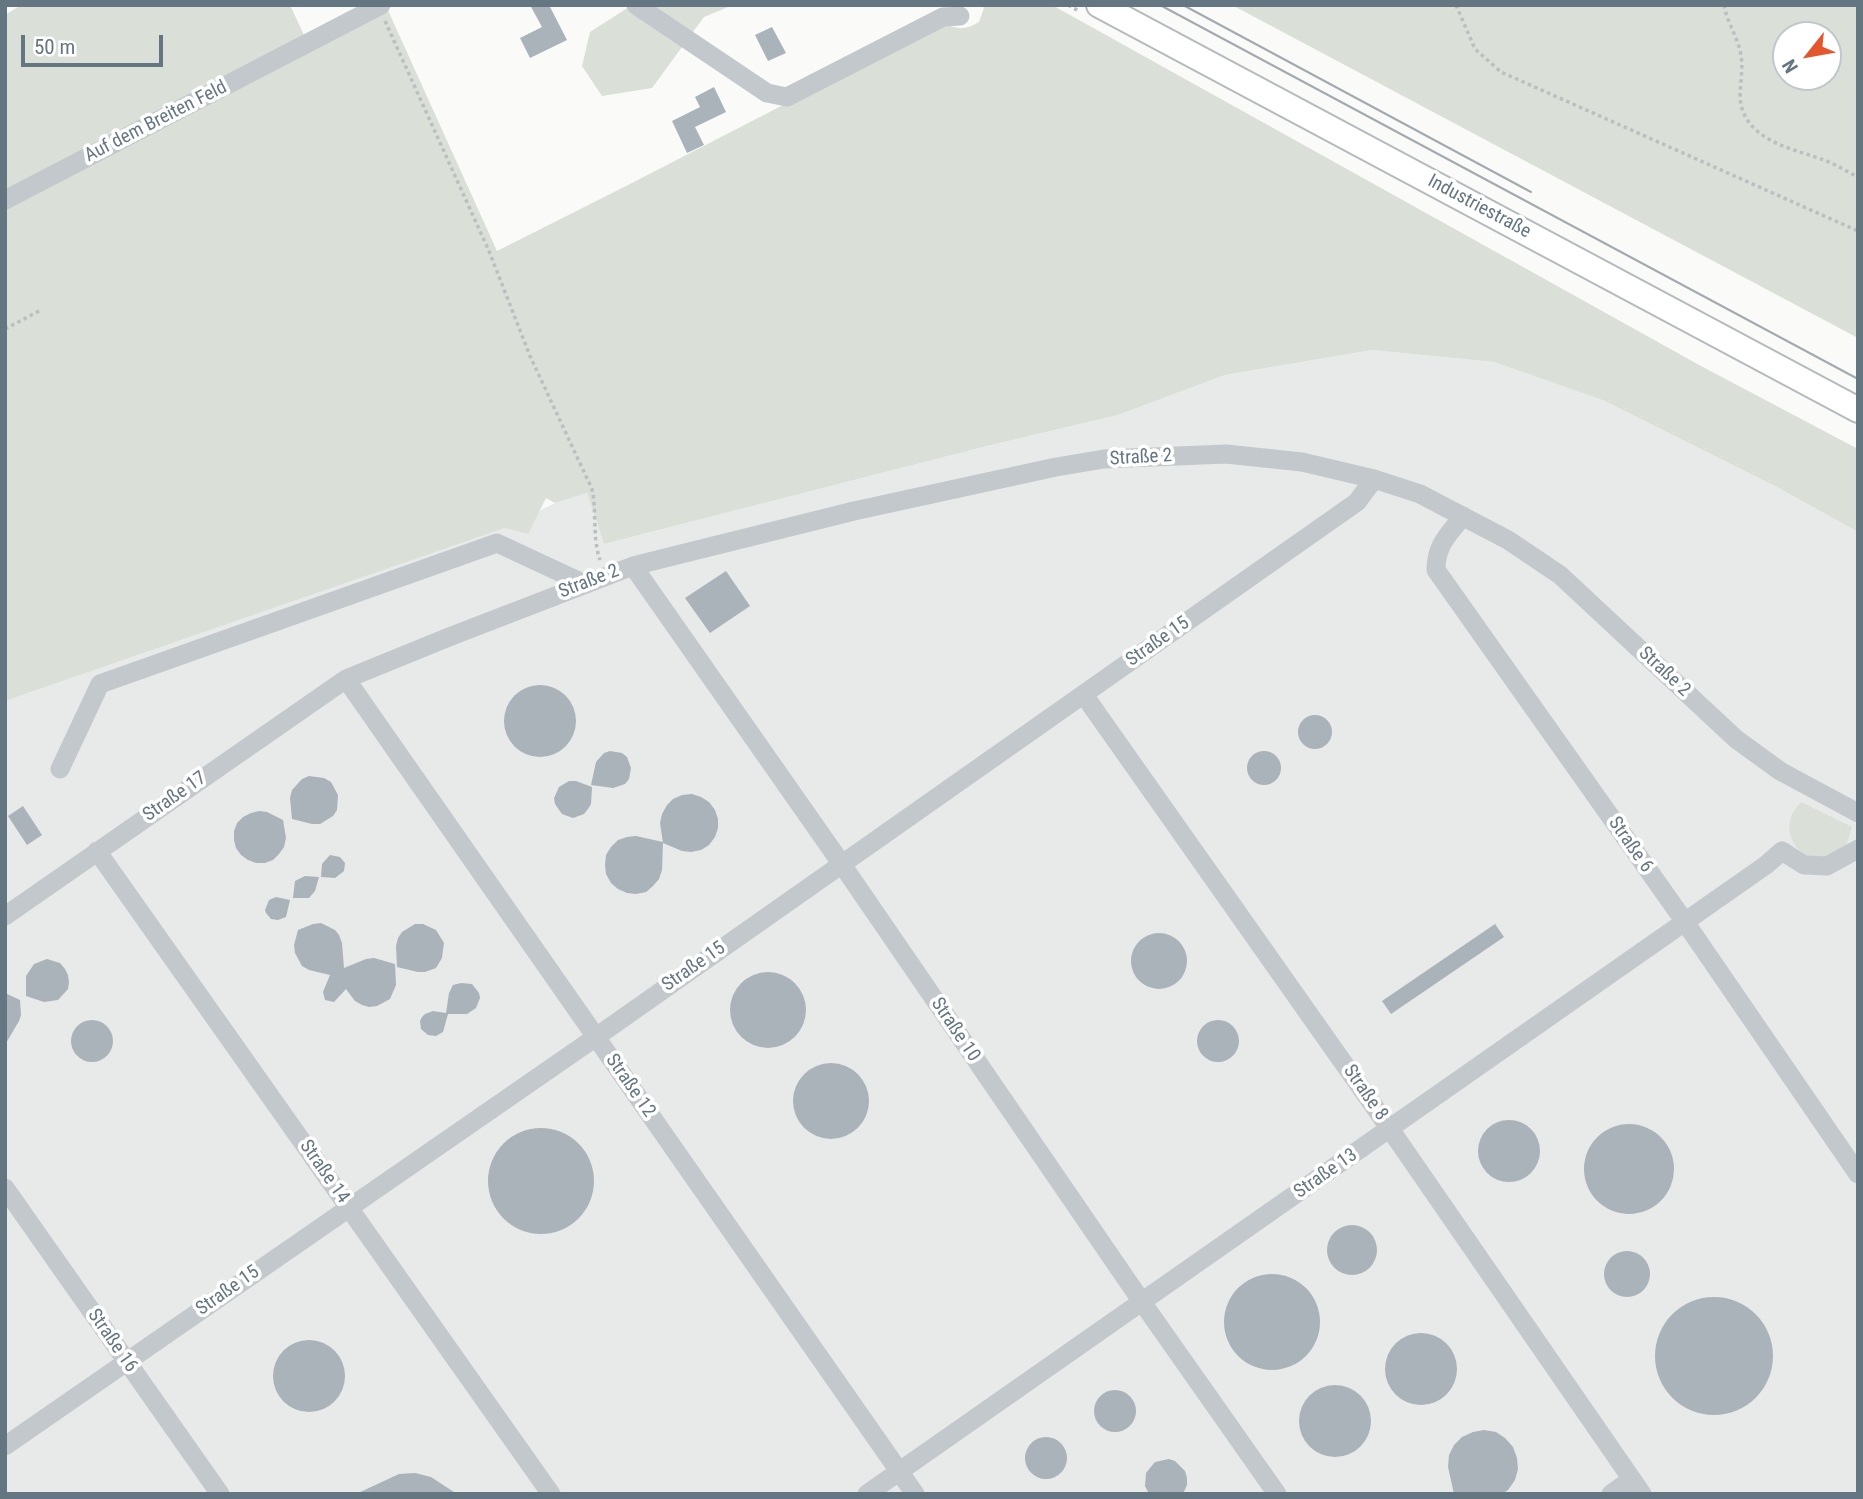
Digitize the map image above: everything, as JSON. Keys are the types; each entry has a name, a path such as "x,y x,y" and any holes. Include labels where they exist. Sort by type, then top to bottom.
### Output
{"main road":[{"name":"Industriestraße","path":"1099,5 1858,410"}],"street":[{"path":"636,5 767,93 787,97 943,17 960,16"},
{"name":"Auf dem Breiten Feld","path":"5,200 381,8"},
{"name":"Straße 2","path":"346,679 449,636 633,566 854,511 1056,467 1104,459 1226,454 1302,462 1374,479 1420,494 1508,540 1560,575 1736,739 1780,771 1858,813"},
{"name":"Straße 15","path":"5,1446 128,1363 349,1206 596,1037 1084,695 1357,502 1374,479"},
{"name":"Straße 6","path":"1463,516 1442,542 1436,555 1436,570 1685,922 1858,1174"},
{"path":"60,769 100,684 497,543 585,584"},
{"name":"Straße 10","path":"633,566 1277,1494"},
{"name":"Straße 17","path":"5,916 346,679"},
{"name":"Straße 12","path":"346,679 915,1494"},
{"name":"Straße 8","path":"1084,695 1390,1129 1637,1487"},
{"name":"Straße 13","path":"867,1494 1685,922 1782,851 1804,865 1827,866 1858,849"},
{"name":"Straße 14","path":"96,852 551,1494"},
{"name":"Straße 16","path":"5,1188 220,1494"},
{"path":"1611,1494 1637,1487"}],"path":[{"path":"1456,5 1475,49 1501,72 1858,231"},
{"path":"1724,5 1741,54 1741,104 1749,122 1759,133 1825,160 1858,177"},
{"path":"381,8 489,251 530,356 592,489 596,549 608,575"},
{"path":"5,329 40,312"}],"shaded area":[{"path":"21,5 290,5 304,35 386,6 497,251 942,23 961,28 974,25 979,22 984,8 980,5 1052,5 1701,366 1858,449 1858,532 1775,486 1605,401 1494,362 1372,350 1225,375 1118,415 604,544 587,493 555,503 546,498 528,534 505,528 5,701 5,15"},
{"path":"632,5 733,5 704,17 652,88 602,96 582,66 590,32"},
{"path":"1232,5 1858,5 1858,338"},
{"path":"1372,350 1494,362 1605,401 1775,486 1858,532 1858,1494 5,1494 5,701 505,528 555,503 587,493 604,544 1118,415 1225,375"},
{"path":"1801,802 1852,827 1846,846 1821,859 1814,859 1802,853 1793,842 1789,829 1791,816"}],"building":[{"path":"530,5 549,5 567,40 530,58 520,38 542,27"},
{"path":"772,27 786,53 768,61 755,35"},
{"path":"714,87 726,112 695,127 704,145 687,153 672,121 700,107 695,97"},
{"path":"726,571 750,606 710,633 685,598"},
{"path":"540,685 560,691 570,701 576,721 570,741 560,751 540,757 520,751 510,741 504,721 510,701 520,691"},
{"path":"1315,715 1327,720 1332,732 1327,744 1315,749 1303,744 1298,732 1303,720"},
{"path":"1264,751 1276,756 1281,768 1276,780 1264,785 1252,780 1247,768 1252,756"},
{"path":"604,753 622,753 627,757 631,768 629,779 625,784 613,788 591,785 596,762"},
{"path":"309,776 331,782 338,795 337,810 320,824 292,819 292,790 302,779"},
{"path":"569,781 592,787 588,809 584,814 573,818 562,814 554,798 559,787"},
{"path":"692,794 709,802 715,810 718,828 709,845 691,852 663,843 660,823 662,814 673,799"},
{"path":"23,806 42,835 27,845 8,816"},
{"path":"259,811 283,820 286,838 279,854 265,863 256,863 241,855 234,840 237,823 243,817"},
{"path":"636,836 663,842 659,879 646,892 636,894 627,893 611,883 605,865 606,855 618,840"},
{"path":"330,855 340,857 345,863 344,871 335,878 321,877 322,864"},
{"path":"305,876 319,877 315,891 309,898 293,898 295,881"},
{"path":"276,897 290,900 286,917 278,920 271,919 265,910 269,900"},
{"path":"321,923 339,935 344,968 374,958 395,964 396,985 390,999 369,1007 355,1001 346,989 334,1002 325,1000 323,992 330,975 302,966 294,945 298,930"},
{"path":"415,924 423,924 436,930 444,943 442,958 436,968 425,972 397,967 398,938"},
{"path":"1495,924 1504,937 1391,1014 1382,1001"},
{"path":"1159,933 1170,935 1179,941 1185,950 1185,972 1179,981 1170,987 1159,989 1148,987 1139,981 1133,972 1131,961 1133,950 1139,941 1148,935"},
{"path":"47,959 60,963 69,982 68,989 58,1000 44,1002 26,996 26,976 34,964"},
{"path":"761,972 775,972 789,978 800,989 806,1010 803,1025 795,1037 775,1048 761,1048 747,1042 736,1031 730,1017 730,1003 736,989 747,978"},
{"path":"472,984 479,993 476,1008 467,1014 448,1014 443,1032 436,1036 428,1035 421,1029 422,1017 433,1011 446,1013 453,985"},
{"path":"5,993 20,1000 21,1015 5,1045"},
{"path":"92,1020 107,1026 113,1041 107,1056 92,1062 77,1056 71,1041 77,1026"},
{"path":"1218,1020 1233,1026 1239,1041 1233,1056 1218,1062 1203,1056 1197,1041 1203,1026"},
{"path":"824,1063 838,1063 852,1069 863,1080 869,1101 866,1116 858,1128 838,1139 824,1139 810,1133 799,1122 793,1108 793,1094 799,1080 810,1069"},
{"path":"1509,1120 1521,1122 1531,1129 1538,1139 1538,1163 1531,1173 1521,1180 1509,1182 1497,1180 1487,1173 1480,1163 1478,1151 1480,1139 1487,1129 1497,1122"},
{"path":"1629,1124 1646,1127 1661,1137 1671,1152 1674,1169 1671,1186 1661,1201 1646,1211 1629,1214 1612,1211 1597,1201 1587,1186 1584,1169 1587,1152 1597,1137 1612,1127"},
{"path":"541,1128 561,1132 579,1143 590,1161 594,1181 590,1201 579,1219 561,1230 541,1234 521,1230 503,1219 492,1201 488,1181 492,1161 503,1143 521,1132"},
{"path":"1352,1225 1370,1232 1377,1250 1370,1268 1352,1275 1334,1268 1327,1250 1334,1232"},
{"path":"1627,1251 1643,1258 1650,1274 1643,1290 1627,1297 1611,1290 1604,1274 1611,1258"},
{"path":"1272,1274 1290,1278 1306,1288 1316,1304 1320,1322 1316,1340 1306,1356 1290,1366 1272,1370 1254,1366 1238,1356 1228,1340 1224,1322 1228,1304 1238,1288 1254,1278"},
{"path":"1714,1297 1737,1301 1756,1314 1769,1333 1773,1356 1769,1379 1756,1398 1737,1411 1714,1415 1691,1411 1672,1398 1659,1379 1655,1356 1659,1333 1672,1314 1691,1301"},
{"path":"1421,1333 1441,1339 1451,1349 1457,1369 1451,1389 1441,1399 1421,1405 1401,1399 1391,1389 1385,1369 1391,1349 1401,1339"},
{"path":"309,1340 329,1346 339,1356 345,1376 339,1396 329,1406 309,1412 289,1406 279,1396 273,1376 279,1356 289,1346"},
{"path":"1335,1385 1355,1391 1365,1401 1371,1421 1365,1441 1355,1451 1335,1457 1315,1451 1305,1441 1299,1421 1305,1401 1315,1391"},
{"path":"1115,1390 1130,1396 1136,1411 1130,1426 1115,1432 1100,1426 1094,1411 1100,1396"},
{"path":"1484,1430 1496,1432 1513,1447 1518,1469 1515,1480 1502,1494 1454,1494 1448,1467 1449,1455 1462,1437"},
{"path":"1046,1437 1061,1443 1067,1458 1061,1473 1046,1479 1031,1473 1025,1458 1031,1443"},
{"path":"1169,1459 1185,1471 1187,1485 1183,1494 1149,1494 1145,1486 1146,1473 1155,1462"},
{"path":"415,1473 431,1477 457,1494 356,1494 399,1474"}],"tram line":[{"path":"1160,5 1858,379"},
{"path":"1183,5 1531,192"}]}
